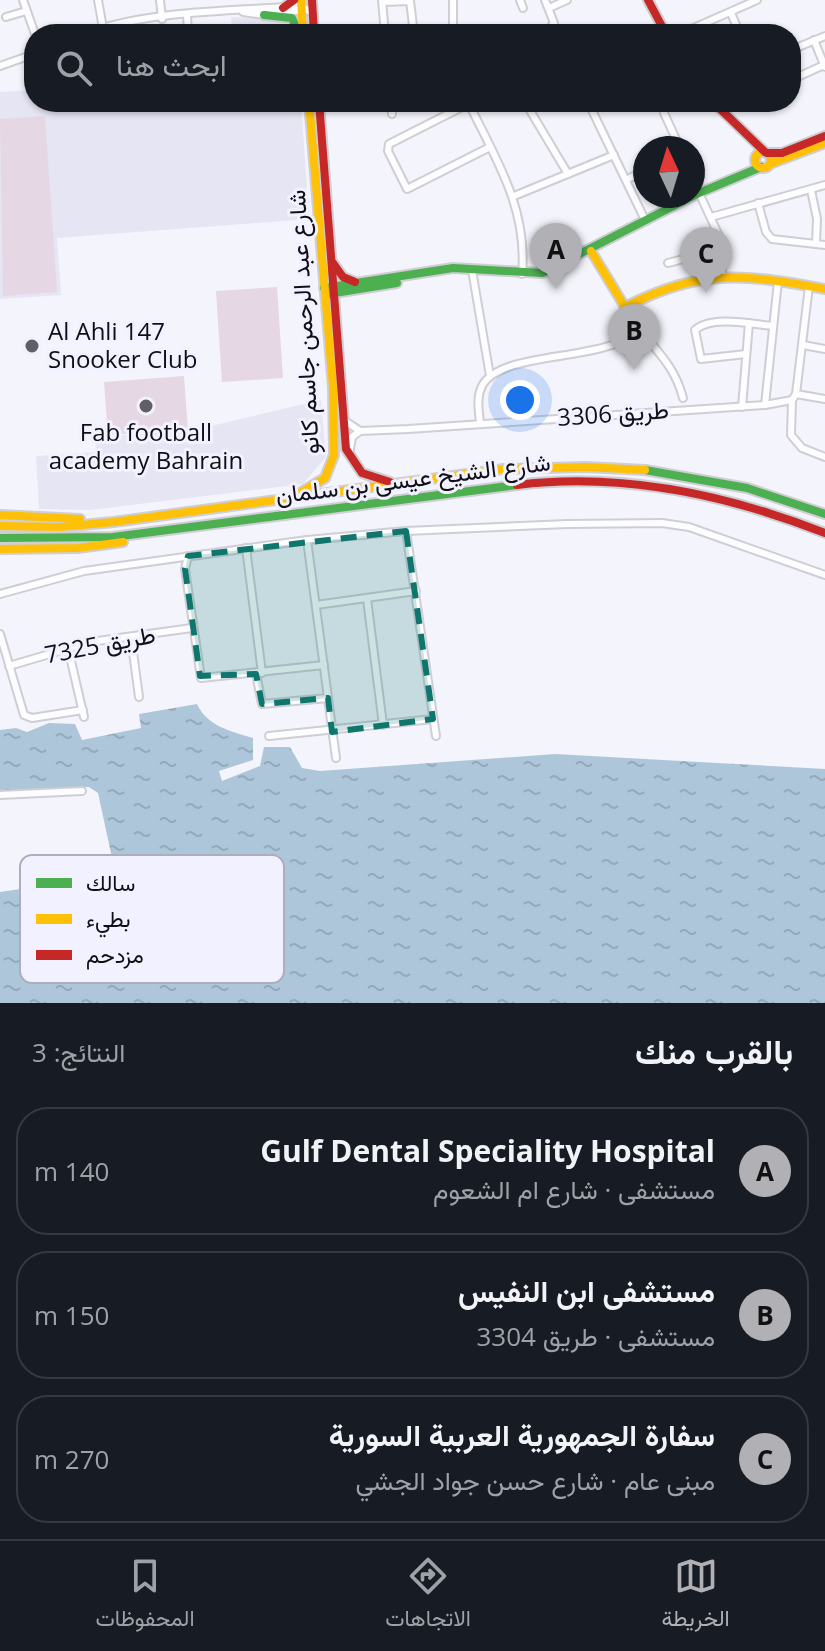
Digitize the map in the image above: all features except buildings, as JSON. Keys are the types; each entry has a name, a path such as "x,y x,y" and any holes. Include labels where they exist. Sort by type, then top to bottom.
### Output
{"main road":[{"path":"648,0 661,24"},
{"path":"283,8 305,5"},
{"path":"264,15 292,18 295,24"},
{"name":"شارع عبد الرحمن جاسم كانو","path":"272,501 314,487 325,478 333,461 329,290 310,112"},
{"name":"شارع عبد الرحمن جاسم كانو","path":"320,112 331,258 329,290 337,331 349,457 365,476 407,484"},
{"path":"723,112 766,152"},
{"path":"742,131 756,158 765,165"},
{"path":"736,176 766,152 782,153 825,136"},
{"path":"705,190 825,143"},
{"path":"765,165 766,152"},
{"path":"329,290 440,269 522,274 546,272 669,208"},
{"path":"591,251 625,307 673,282 722,275 825,289"},
{"path":"331,258 343,277 364,283"},
{"path":"329,290 354,291 468,270"},
{"path":"337,331 341,305 354,291"},
{"name":"شارع الشيخ عيسى بن سلمان","path":"0,526 60,527 114,522 537,467 630,468 728,484 825,514"},
{"name":"شارع الشيخ عيسى بن سلمان","path":"0,538 62,539 151,533 498,485 556,480 628,483 686,490 765,510 825,533"},
{"path":"0,515 114,522"},
{"path":"0,549 99,546 142,538 151,533"}],"street":[{"path":"23,0 31,24"},
{"path":"98,0 102,24"},
{"path":"160,0 162,19"},
{"path":"213,0 213,12"},
{"path":"453,0 453,24"},
{"path":"520,0 523,8"},
{"path":"545,0 553,24"},
{"path":"549,8 567,0"},
{"path":"704,24 757,0"},
{"path":"384,24 382,1 411,2 413,24"},
{"path":"240,10 264,15 305,5"},
{"path":"135,24 213,12 283,8"},
{"path":"6,17 26,11"},
{"path":"731,13 736,24"},
{"path":"187,15 187,24"},
{"path":"801,46 825,36"},
{"path":"801,76 825,66 814,40"},
{"path":"0,66 24,58"},
{"path":"451,112 389,144 388,151 407,189 490,147"},
{"path":"472,112 514,196 522,228 522,274"},
{"path":"530,112 568,174"},
{"path":"593,112 645,220"},
{"path":"664,113 675,136"},
{"path":"514,196 614,155"},
{"path":"626,180 633,176"},
{"path":"711,217 825,185"},
{"path":"811,190 817,219 816,244"},
{"path":"758,203 766,232 772,239 825,245"},
{"path":"705,205 722,249 722,275"},
{"path":"668,263 722,249"},
{"path":"468,270 490,376"},
{"path":"765,405 778,281"},
{"path":"809,286 794,397 793,440 802,448 825,457"},
{"path":"625,307 638,332 672,365 683,398"},
{"path":"746,354 701,359 695,330 700,326 749,323 773,326"},
{"path":"742,407 749,323"},
{"path":"480,423 479,396 490,376 515,363 571,357 604,349 638,332"},
{"path":"803,345 825,349"},
{"path":"794,397 825,399"},
{"name":"طريق 3306","path":"360,431 742,407 794,397"},
{"path":"343,418 350,428 360,431"},
{"path":"349,457 352,437 360,431"},
{"path":"0,594 84,571 307,540 406,531 662,523 722,537 825,575"},
{"path":"406,531 436,736"},
{"path":"307,540 336,758"},
{"path":"246,548 262,704 328,698"},
{"path":"188,556 185,569 201,678 324,665"},
{"path":"177,558 185,569"},
{"path":"316,605 416,591"},
{"path":"367,599 383,725"},
{"name":"طريق 7325","path":"9,666 68,648 192,628"},
{"path":"0,634 26,717 83,714 68,648"},
{"path":"131,637 139,697"},
{"path":"269,736 332,732 433,719"},
{"path":"0,795 82,791"}],"highlighted area":[{"path":"406,531 433,719 332,732 328,698 262,704 256,674 200,676 185,569 188,556"}],"shaded area":[{"path":"231,17 280,20 285,24 232,24"},
{"path":"24,91 24,112 302,112 308,204 296,220 57,238 61,295 0,299 0,92"},
{"path":"45,116 57,292 3,296 0,119"},
{"path":"277,287 283,378 222,382 216,291"},
{"name":"Fab football academy Bahrain","path":"184,376 188,430 108,435 104,382"},
{"path":"321,400 326,457 303,484 90,510 39,509 36,456 96,452 95,437 190,431"}],"water":[{"path":"197,704 213,723 253,738 253,760 219,771 222,781 260,766 264,747 290,747 302,768 320,771 555,754 825,769 825,1003 0,1003 0,892 20,889 20,983 284,983 284,855 111,855 98,793 89,787 0,791 0,730 16,728 27,732 49,723 75,724 82,740 141,728 139,714"}],"traffic: fast":[{"path":"264,15 292,18 295,24"},
{"path":"324,288 453,268 542,273 699,193 761,167"},
{"path":"328,294 397,283"},
{"path":"645,470 747,488 825,514"},
{"path":"0,538 113,537 517,485"}],"traffic: slow":[{"path":"301,0 303,24"},
{"path":"300,493 325,478 334,455 333,387 310,112"},
{"path":"770,164 825,143"},
{"path":"763,152 771,160 763,168 755,160 763,152"},
{"path":"591,251 625,307 652,294 700,280 746,278 825,289"},
{"path":"0,526 60,527 114,522 504,469 586,467 645,470"},
{"path":"0,515 80,519"},
{"path":"0,549 78,548 123,542"}],"traffic: jam":[{"path":"283,8 294,0"},
{"path":"312,0 313,24"},
{"path":"648,0 661,24"},
{"path":"320,112 346,449 362,473 390,482"},
{"path":"723,112 765,152"},
{"path":"767,153 782,153 825,136"},
{"path":"333,263 343,277 355,282"},
{"path":"517,485 596,482 674,490 751,508 825,533"}],"place":[{"name":"Gulf Dental Speciality Hospital","path":"556,289"},
{"name":"سفارة الجمهورية العربية السورية","path":"706,293"},
{"name":"Al Ahli 147 Snooker Club","path":"32,346"},
{"name":"مستشفى ابن النفيس","path":"634,370"},
{"name":"Fab football academy Bahrain","path":"146,406"}]}
